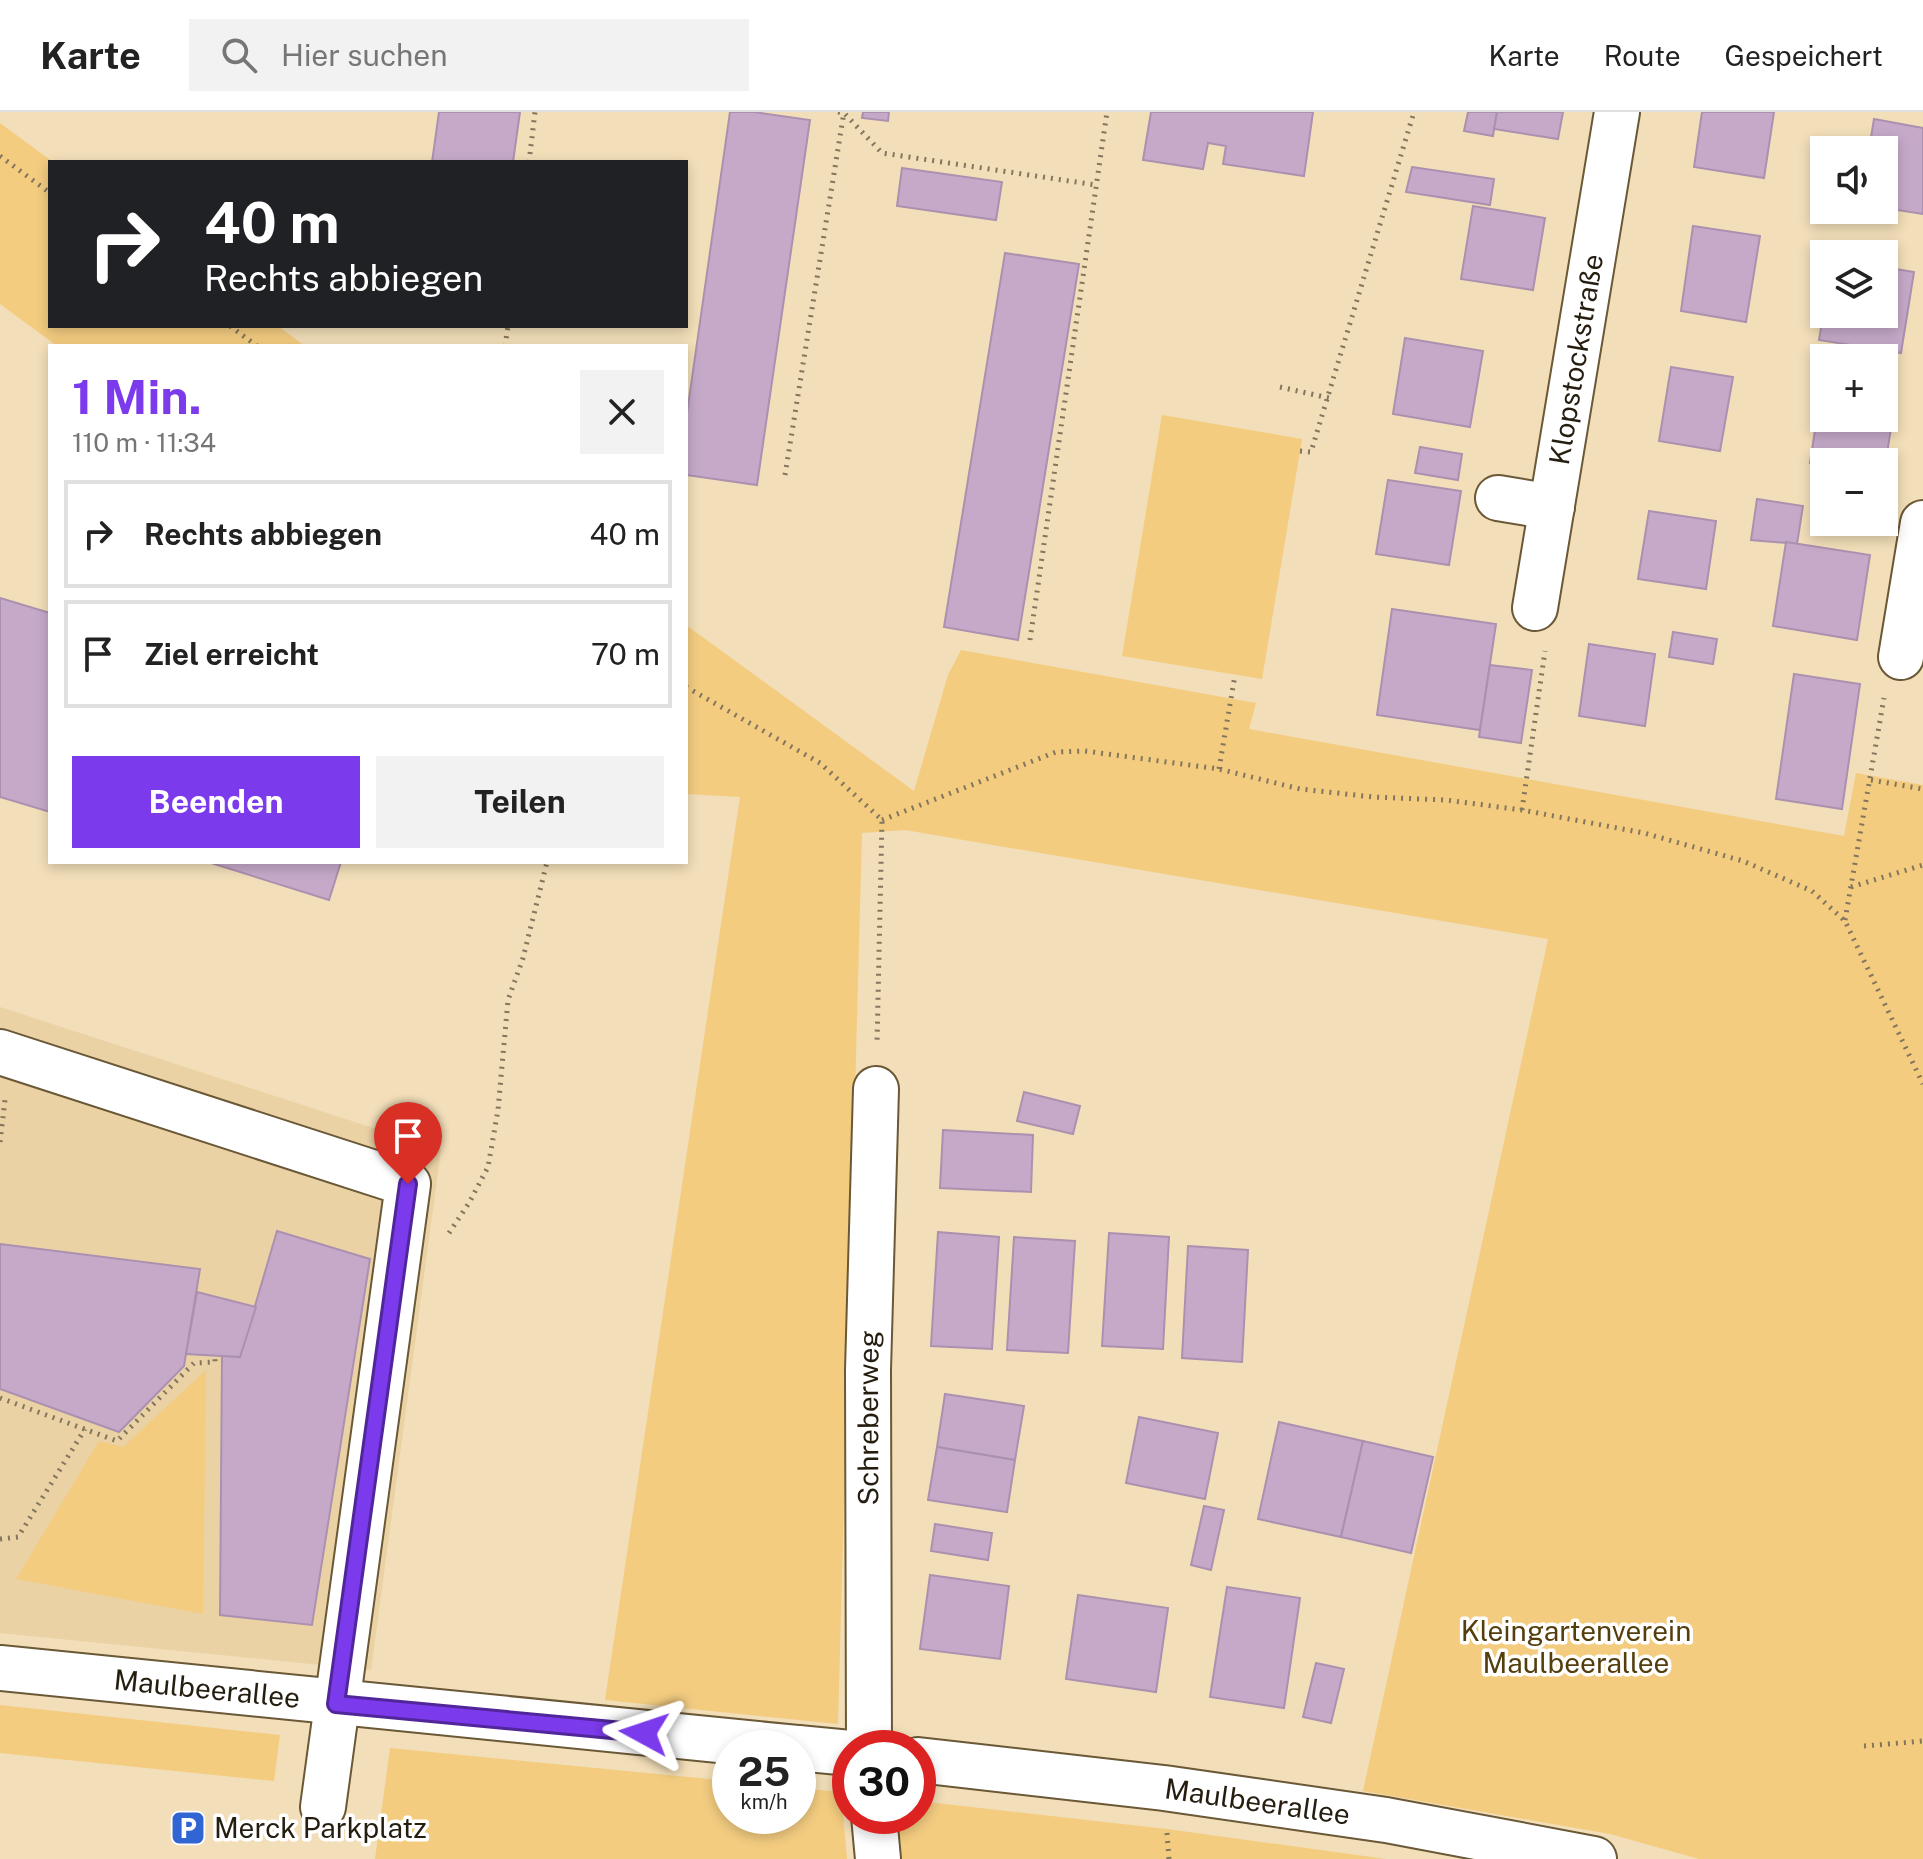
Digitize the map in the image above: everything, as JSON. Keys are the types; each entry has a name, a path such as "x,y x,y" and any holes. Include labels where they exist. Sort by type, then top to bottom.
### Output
{"street":[{"name":"Klopstockstraße","path":"1535,608 1617,112"},
{"path":"1498,498 1552,507"},
{"path":"1901,657 1923,523"},
{"path":"0,1052 408,1184 323,1807"},
{"name":"Schreberweg","path":"869,1730 868,1370 876,1089"},
{"name":"Maulbeerallee","path":"0,1668 712,1740"},
{"name":"Maulbeerallee","path":"936,1762 1164,1788 1386,1820 1594,1859"},
{"path":"876,1834 878,1859"}],"path":[{"path":"529,160 535,112"},
{"path":"838,112 844,112 882,153 1096,185"},
{"path":"785,475 844,112"},
{"path":"1030,640 1107,112"},
{"path":"1300,451 1311,452 1414,112"},
{"path":"0,156 48,192"},
{"path":"233,328 254,344"},
{"path":"1280,387 1329,398"},
{"path":"1522,810 1546,648 1545,630 1535,608"},
{"path":"1845,921 1884,700 1901,657"},
{"path":"1219,769 1235,675"},
{"path":"688,688 820,763 882,820 876,1089"},
{"path":"688,696 694,691"},
{"path":"882,820 1056,752 1085,751 1219,769 1300,789 1373,797 1446,800 1522,810 1644,833 1743,861 1812,891 1845,921 1923,1084"},
{"path":"1871,780 1923,789"},
{"path":"395,1281 445,1239 488,1167 498,1110 508,1000 530,932 547,864"},
{"path":"1851,887 1923,865"},
{"path":"0,1398 117,1441 194,1363 215,1362 215,1354"},
{"path":"0,1539 18,1537 85,1429"},
{"path":"1864,1746 1923,1741"}],"shaded area":[{"path":"0,1007 441,1150 371,1670 0,1633"}],"green space":[{"path":"0,123 50,160 48,328 281,328 302,344 54,344 0,304"},
{"path":"1162,415 1302,439 1262,679 1122,656"},
{"name":"Kleingartenverein Maulbeerallee","path":"688,626 914,791 948,675 961,650 1256,703 1249,729 1844,836 1856,773 1923,785 1923,1859 1699,1859 1610,1834 1363,1791 1548,939 905,830 862,833 838,1724 605,1700 740,797 688,794"},
{"path":"206,1370 203,1614 16,1579 99,1441 123,1447"},
{"path":"0,1705 280,1735 274,1781 0,1753"},
{"path":"390,1748 712,1779 712,1834 816,1834 816,1790 832,1791 832,1834 845,1834 847,1859 375,1859"},
{"path":"936,1803 1167,1829 1386,1859 902,1859 900,1834 936,1834"}],"building":[{"path":"439,112 520,112 513,160 432,160"},
{"path":"730,112 810,120 757,485 688,475 688,406"},
{"path":"863,112 889,112 888,121 862,118"},
{"path":"1151,112 1313,112 1304,176 1223,164 1226,146 1208,143 1203,169 1143,160"},
{"path":"1468,112 1497,112 1493,136 1464,131"},
{"path":"1497,112 1563,112 1558,139 1494,129"},
{"path":"1702,112 1774,112 1764,178 1694,167"},
{"path":"1874,119 1923,128 1923,214 1898,210 1898,136 1871,136"},
{"path":"1412,167 1494,179 1490,205 1406,192"},
{"path":"902,168 1002,182 996,220 897,206"},
{"path":"1473,206 1545,218 1533,290 1461,279"},
{"path":"1693,226 1760,236 1746,322 1681,311"},
{"path":"1005,253 1079,264 1018,640 944,627"},
{"path":"1898,269 1914,272 1901,353 1898,353 1898,344 1844,344 1819,340 1821,328 1898,328"},
{"path":"1405,338 1483,351 1470,427 1393,414"},
{"path":"1671,367 1733,377 1720,451 1659,441"},
{"path":"1815,432 1890,432 1888,448 1812,448"},
{"path":"1420,447 1462,454 1458,480 1415,473"},
{"path":"1388,480 1461,491 1449,565 1376,554"},
{"path":"1757,499 1803,506 1797,544 1751,540"},
{"path":"1649,511 1716,521 1706,589 1638,579"},
{"path":"1786,542 1870,555 1857,640 1773,626"},
{"path":"0,598 48,612 48,811 0,797"},
{"path":"1392,609 1496,624 1480,730 1377,715"},
{"path":"1673,632 1717,639 1713,664 1669,657"},
{"path":"1589,644 1655,654 1645,726 1579,716"},
{"path":"1490,665 1532,670 1521,743 1479,737"},
{"path":"1794,674 1860,684 1842,809 1776,799"},
{"path":"214,864 340,864 329,900"},
{"path":"1024,1092 1080,1106 1073,1134 1017,1121"},
{"path":"943,1130 1033,1135 1031,1192 940,1188"},
{"path":"277,1231 370,1259 312,1625 220,1615 222,1354 240,1357"},
{"path":"938,1232 999,1237 992,1349 931,1346"},
{"path":"1109,1233 1169,1237 1163,1349 1102,1346"},
{"path":"1014,1237 1075,1241 1068,1353 1007,1350"},
{"path":"0,1244 200,1269 184,1366 119,1432 0,1389"},
{"path":"1188,1246 1248,1250 1242,1362 1182,1358"},
{"path":"197,1292 256,1307 240,1357 186,1354"},
{"path":"945,1394 1024,1406 1015,1460 937,1447"},
{"path":"1139,1417 1218,1433 1205,1499 1126,1483"},
{"path":"1279,1422 1363,1441 1341,1537 1258,1519"},
{"path":"1363,1441 1433,1457 1411,1553 1341,1537"},
{"path":"937,1447 1015,1460 1007,1512 928,1500"},
{"path":"1204,1506 1224,1510 1211,1570 1191,1565"},
{"path":"935,1524 992,1533 988,1560 931,1551"},
{"path":"930,1575 1009,1586 1000,1659 920,1649"},
{"path":"1227,1587 1300,1598 1284,1708 1210,1697"},
{"path":"1078,1595 1168,1608 1156,1692 1066,1679"},
{"path":"1316,1663 1344,1669 1331,1723 1303,1717"}],"place":[{"name":"Merck Parkplatz","path":"188,1828"}],"route":[{"path":"408,1184 336,1704 644,1733"}]}
